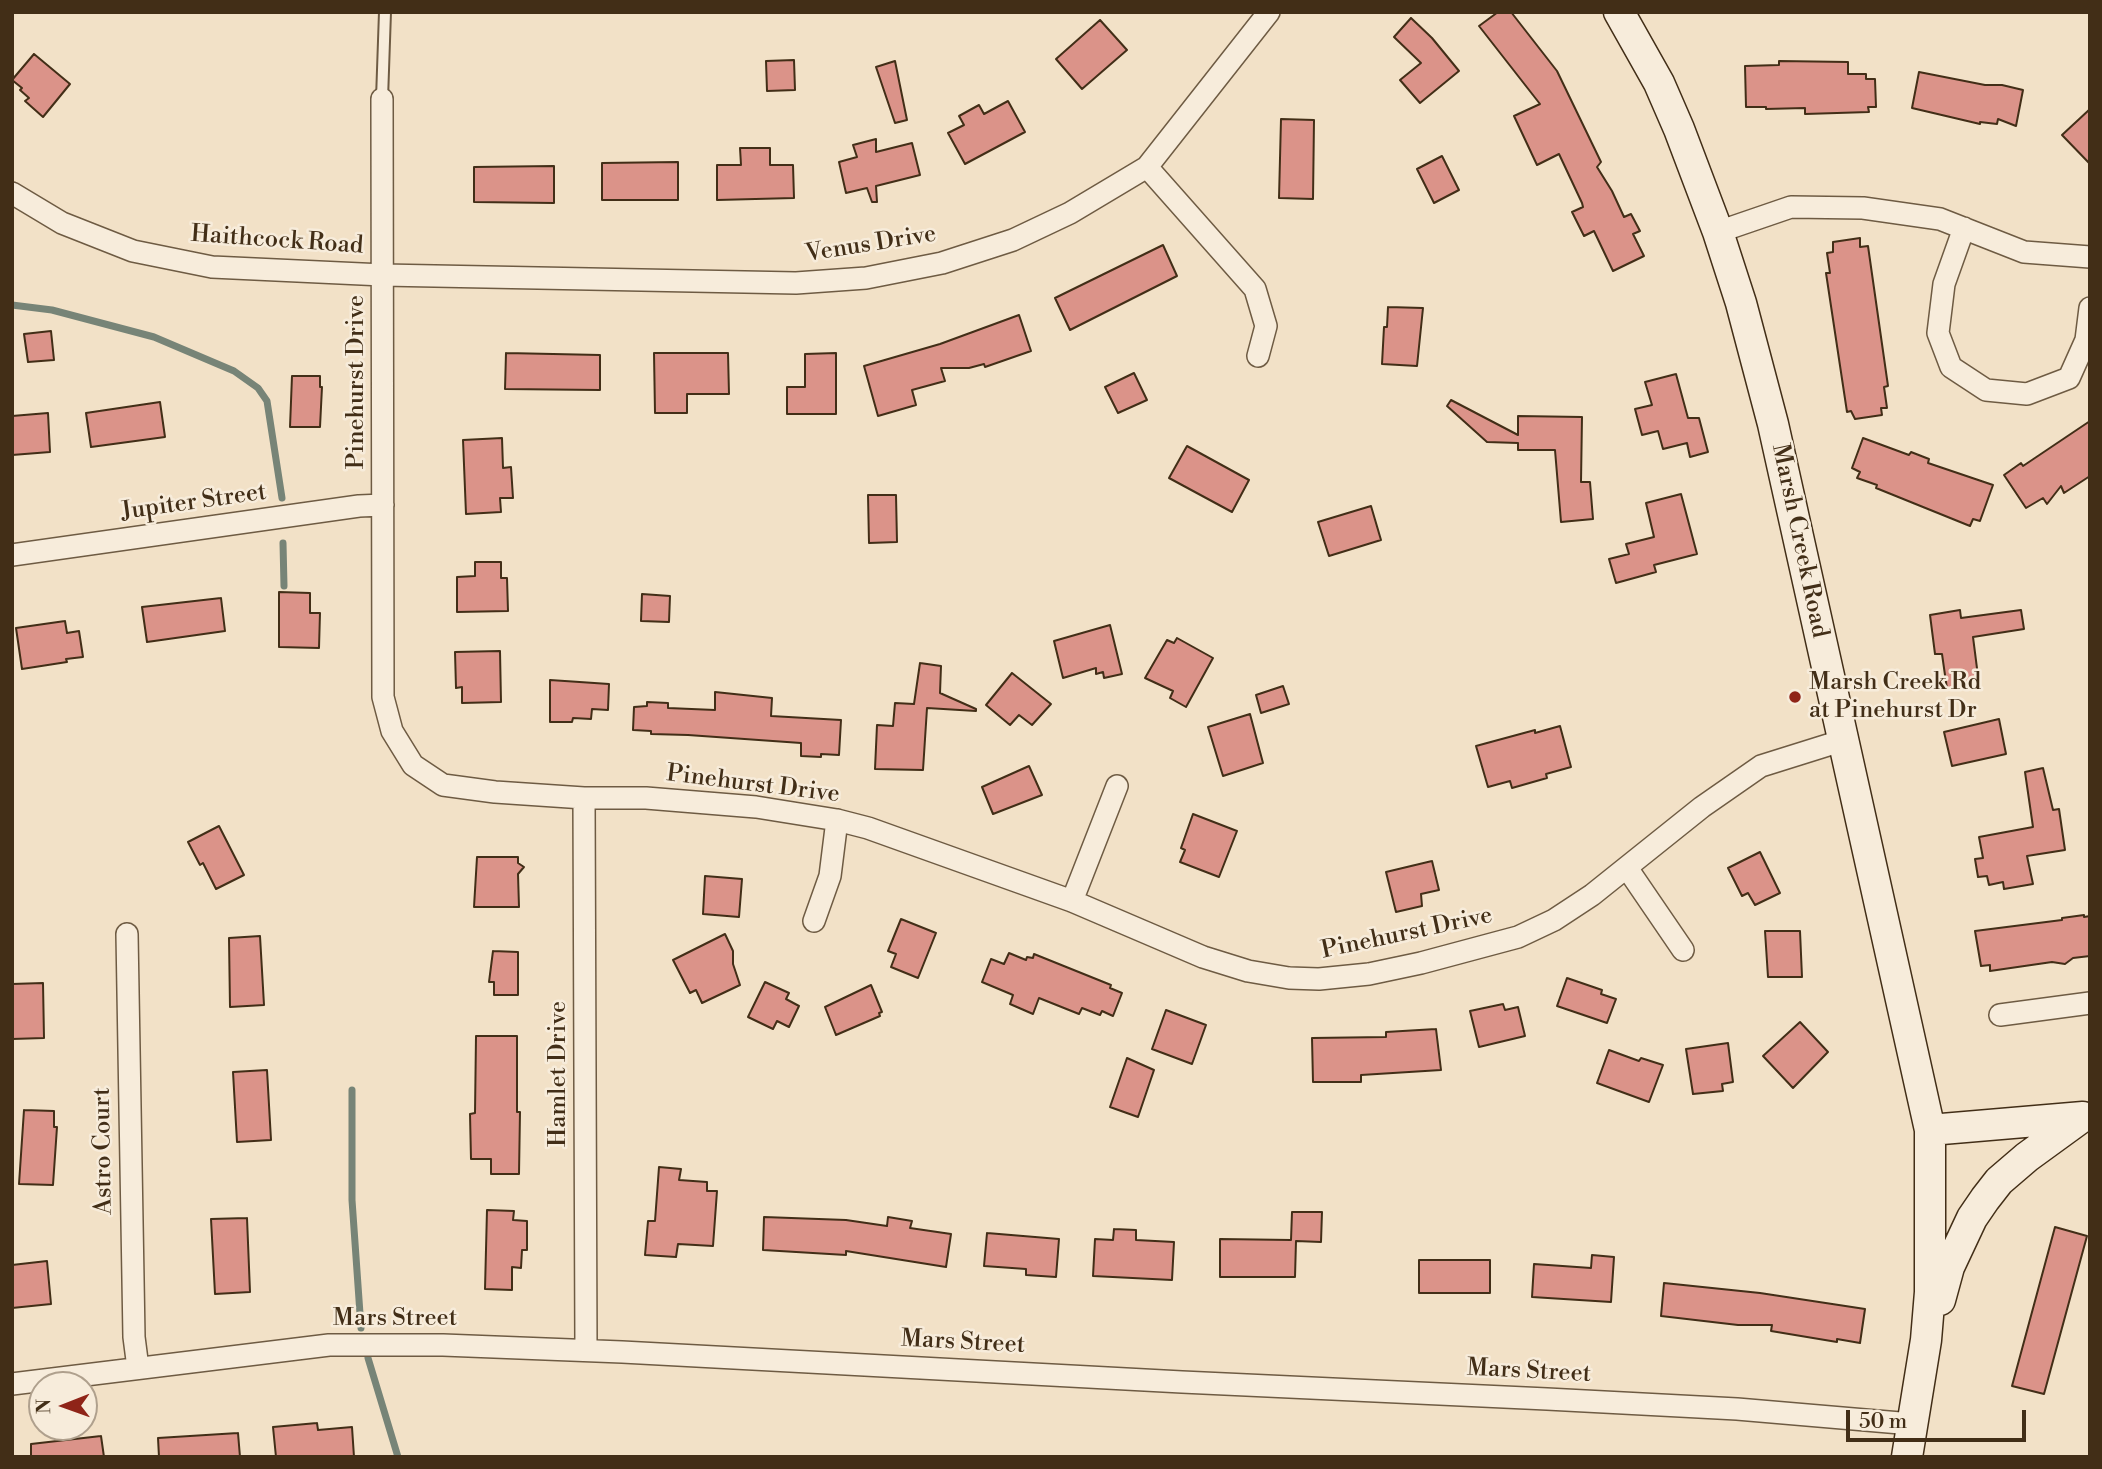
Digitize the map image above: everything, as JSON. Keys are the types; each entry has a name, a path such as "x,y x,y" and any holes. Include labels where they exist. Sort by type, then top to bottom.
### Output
{"street":[{"name":"Venus Drive","path":"383,275 796,283 866,278 942,263 1013,240 1070,213 1147,167 1269,12"},
{"name":"Marsh Creek Road","path":"1619,12 1659,83 1718,232 1741,303 1773,424 1930,1130 1931,1242 1926,1340"},
{"name":"Pinehurst Drive","path":"382,99 383,697 392,731 413,765 443,785 495,792 584,798 646,798 755,807 837,820 868,828 1072,901 1203,957 1248,971 1289,978 1319,979 1369,974 1518,937 1554,920 1628,868 1702,807 1761,766 1844,740"},
{"path":"1147,167 1255,289 1266,326 1258,356"},
{"name":"Haithcock Road","path":"12,193 62,223 133,251 212,267 383,275"},
{"path":"1718,232 1791,207 1863,208 1940,219 2024,251 2090,257"},
{"path":"1964,228 1944,284 1938,333 1951,367 1986,390 2027,394 2069,378 2086,340 2090,308"},
{"name":"Jupiter Street","path":"12,555 359,506 383,505"},
{"path":"1072,901 1117,786"},
{"name":"Hamlet Drive","path":"584,798 586,1350"},
{"path":"814,921 830,876 837,820"},
{"path":"1628,868 1682,950"},
{"name":"Astro Court","path":"127,934 134,1337 138,1368"},
{"path":"2000,1015 2090,1003"},
{"path":"1930,1130 2086,1117"},
{"path":"1907,1457 1926,1340 1949,1267 1972,1218 1999,1181 2026,1157 2086,1117"},
{"name":"Mars Street","path":"12,1384 329,1345 443,1345 1547,1399 1750,1410 1912,1424"}],"lane":[{"path":"382,99 387,14"}],"building":[{"path":"1498,12 1511,12 1557,71 1601,162 1597,167 1624,217 1631,214 1640,231 1633,234 1644,256 1613,271 1594,231 1584,236 1572,212 1583,207 1559,154 1537,165 1514,116 1540,104 1479,26"},
{"path":"1411,18 1432,38 1459,71 1420,103 1400,80 1421,63 1394,37"},
{"path":"1100,20 1127,50 1082,89 1056,59"},
{"path":"34,54 70,84 43,117 25,101 29,98 12,80"},
{"path":"794,60 795,90 767,91 766,61"},
{"path":"895,61 907,120 895,123 876,67"},
{"path":"1779,61 1848,62 1848,74 1866,74 1866,79 1875,79 1876,107 1868,107 1869,112 1805,114 1805,108 1746,107 1745,66 1779,65"},
{"path":"1919,72 2023,90 2016,126 1998,119 1997,124 1980,124 1912,108"},
{"path":"1008,101 1025,132 965,164 948,133 964,125 959,116 979,105 984,114"},
{"path":"2090,109 2090,164 2062,135"},
{"path":"1281,119 1314,120 1313,199 1279,198"},
{"path":"876,139 876,152 912,143 920,175 876,186 877,202 872,202 867,188 846,193 839,162 857,157 853,145"},
{"path":"740,148 770,148 770,165 793,165 794,198 717,200 717,165 741,165"},
{"path":"1442,156 1459,190 1434,203 1417,169"},
{"path":"678,162 678,200 602,200 602,163"},
{"path":"554,166 554,203 474,202 474,167"},
{"path":"1860,238 1860,247 1868,246 1888,386 1884,387 1887,408 1881,408 1882,415 1855,419 1851,411 1847,412 1826,273 1830,273 1827,253 1833,252 1833,242"},
{"path":"1163,245 1177,276 1070,330 1055,298"},
{"path":"1388,307 1423,308 1417,366 1382,364"},
{"path":"1019,315 1031,351 985,367 984,364 969,368 941,368 945,381 912,390 916,405 878,416 864,366 940,344"},
{"path":"51,331 54,360 28,362 24,334"},
{"path":"506,353 600,355 600,390 505,389"},
{"path":"654,353 728,353 729,394 687,394 687,413 655,413"},
{"path":"836,353 836,414 787,414 787,387 805,387 805,354"},
{"path":"1134,373 1147,400 1118,413 1105,387"},
{"path":"1676,374 1688,418 1699,418 1708,452 1690,457 1687,443 1663,449 1658,431 1642,435 1635,409 1652,405 1645,382"},
{"path":"292,376 320,376 320,427 290,427"},
{"path":"1451,400 1518,435 1518,416 1582,417 1581,482 1590,482 1593,519 1561,522 1555,450 1518,450 1518,443 1487,442 1447,406"},
{"path":"160,402 165,437 91,447 86,413"},
{"path":"48,413 50,452 12,455 12,416"},
{"path":"2090,421 2090,476 2064,493 2061,486 2047,504 2043,498 2026,508 2004,475 2021,463 2023,466"},
{"path":"502,438 503,468 511,467 513,498 500,498 501,512 466,514 463,440"},
{"path":"1863,438 1909,455 1911,452 1929,459 1928,463 1993,485 1980,521 1973,519 1970,526 1857,478 1860,472 1852,468"},
{"path":"1187,446 1249,480 1232,512 1169,478"},
{"path":"1681,494 1697,554 1654,565 1656,572 1616,583 1609,559 1629,554 1626,544 1654,537 1646,503"},
{"path":"868,495 896,495 897,542 869,543"},
{"path":"1371,506 1381,540 1329,556 1318,522"},
{"path":"475,562 501,562 501,578 507,578 508,611 457,612 457,577 475,576"},
{"path":"279,592 310,593 310,613 320,613 319,648 279,647"},
{"path":"642,594 670,596 669,622 641,621"},
{"path":"221,598 225,631 147,642 142,607"},
{"path":"1960,610 1961,618 2021,610 2024,629 1973,637 1979,684 1947,689 1942,654 1935,654 1930,615"},
{"path":"65,621 67,633 79,631 83,657 22,669 16,628"},
{"path":"1110,625 1122,674 1104,678 1103,672 1096,674 1096,668 1063,678 1054,641"},
{"path":"1177,638 1213,658 1186,707 1170,698 1173,691 1145,678 1167,640 1174,643"},
{"path":"500,651 501,702 462,703 462,687 456,688 455,652"},
{"path":"920,663 941,666 940,693 976,711 927,708 923,770 875,769 877,725 893,726 895,703 914,704"},
{"path":"1012,673 1051,704 1032,725 1019,715 1010,725 986,705"},
{"path":"550,680 609,684 608,710 592,709 591,719 573,718 572,722 550,722"},
{"path":"1283,686 1289,704 1261,713 1256,695"},
{"path":"715,692 772,698 771,716 841,720 839,755 801,756 801,743 651,734 651,731 633,730 634,707 647,706 647,702 668,703 668,708 715,710"},
{"path":"1250,714 1263,763 1223,776 1208,727"},
{"path":"1999,719 2006,754 1952,766 1944,732"},
{"path":"1560,726 1571,767 1546,774 1547,778 1512,788 1510,781 1488,787 1476,746"},
{"path":"1029,766 1042,795 993,814 982,787"},
{"path":"2043,768 2053,810 2059,809 2065,850 2027,856 2033,884 2004,889 2003,882 1989,885 1987,876 1978,877 1975,859 1983,858 1979,837 2033,827 2025,772"},
{"path":"1193,814 1237,831 1219,877 1180,862 1185,850 1181,848"},
{"path":"219,826 244,875 216,889 203,863 200,865 188,842"},
{"path":"1760,852 1780,893 1755,905 1748,893 1742,896 1728,868"},
{"path":"477,857 518,857 518,863 524,867 518,874 519,907 474,907"},
{"path":"1432,861 1439,890 1421,894 1422,906 1396,912 1386,872"},
{"path":"705,876 742,879 739,917 703,914"},
{"path":"2090,916 2090,956 2073,958 2065,964 2052,962 1990,971 1990,965 1981,966 1975,931"},
{"path":"901,919 936,933 918,978 891,967 896,954 888,951"},
{"path":"1765,931 1800,931 1802,977 1768,977"},
{"path":"725,934 733,951 733,964 740,985 702,1003 696,990 690,993 673,960"},
{"path":"260,936 264,1005 230,1007 229,938"},
{"path":"493,951 518,952 518,995 494,995 494,982 489,982"},
{"path":"1009,953 1026,960 1027,957 1033,958 1034,954 1111,985 1110,988 1122,993 1113,1016 1102,1011 1100,1015 1082,1008 1079,1014 1039,998 1033,1014 1010,1004 1013,995 982,982 991,959 1004,964"},
{"path":"1567,978 1602,990 1601,994 1616,999 1607,1023 1557,1006"},
{"path":"765,982 789,993 786,999 799,1006 789,1027 777,1021 773,1029 748,1017"},
{"path":"43,983 44,1038 12,1039 12,984"},
{"path":"871,985 882,1012 879,1013 880,1016 836,1035 825,1007"},
{"path":"1503,1004 1505,1010 1518,1007 1525,1036 1479,1047 1470,1011"},
{"path":"1166,1010 1206,1025 1192,1064 1152,1049"},
{"path":"1800,1022 1828,1052 1793,1088 1763,1056"},
{"path":"1436,1029 1441,1070 1361,1075 1361,1082 1313,1082 1312,1038 1386,1037 1386,1032"},
{"path":"476,1036 517,1036 519,1174 491,1174 491,1159 471,1159 470,1114 475,1113"},
{"path":"1728,1043 1733,1082 1722,1084 1723,1091 1693,1094 1686,1049"},
{"path":"1609,1050 1639,1061 1641,1058 1663,1065 1649,1102 1597,1083"},
{"path":"1127,1058 1154,1070 1138,1117 1110,1107"},
{"path":"267,1070 271,1140 237,1142 233,1072"},
{"path":"24,1110 54,1111 54,1127 57,1127 53,1185 19,1184"},
{"path":"659,1167 681,1169 679,1180 707,1182 707,1191 717,1191 713,1246 678,1244 676,1257 645,1255 648,1221 655,1221"},
{"path":"487,1210 514,1211 513,1220 527,1221 527,1250 522,1250 521,1268 512,1267 512,1290 485,1289"},
{"path":"1292,1212 1322,1212 1321,1242 1296,1241 1295,1277 1220,1277 1220,1239 1291,1240"},
{"path":"764,1217 846,1220 887,1226 888,1217 912,1221 910,1228 951,1234 946,1267 846,1251 846,1255 763,1250"},
{"path":"247,1218 250,1292 215,1294 211,1219"},
{"path":"2055,1227 2087,1236 2044,1394 2012,1386"},
{"path":"1114,1229 1136,1230 1136,1240 1174,1242 1172,1280 1093,1276 1095,1239 1113,1240"},
{"path":"987,1233 1059,1239 1056,1277 1026,1275 1026,1269 984,1266"},
{"path":"1592,1255 1614,1257 1611,1302 1532,1297 1534,1264 1591,1268"},
{"path":"1419,1260 1490,1260 1490,1293 1419,1293"},
{"path":"47,1261 51,1304 12,1308 12,1265"},
{"path":"1664,1283 1760,1293 1865,1309 1860,1343 1771,1331 1772,1325 1738,1325 1661,1316"},
{"path":"317,1423 318,1430 352,1427 354,1457 276,1457 273,1427"},
{"path":"238,1433 240,1457 159,1457 158,1438"},
{"path":"98,1436 101,1436 104,1457 31,1457 31,1444 98,1441"}],"waterway":[{"path":"12,305 52,310 154,337 234,371 258,388 267,401 282,498"},
{"path":"283,543 284,586"},
{"path":"352,1090 352,1200 361,1328"},
{"path":"368,1358 398,1457"}],"place":[{"name":"Marsh Creek Rd at Pinehurst Dr","path":"1795,697"}]}
